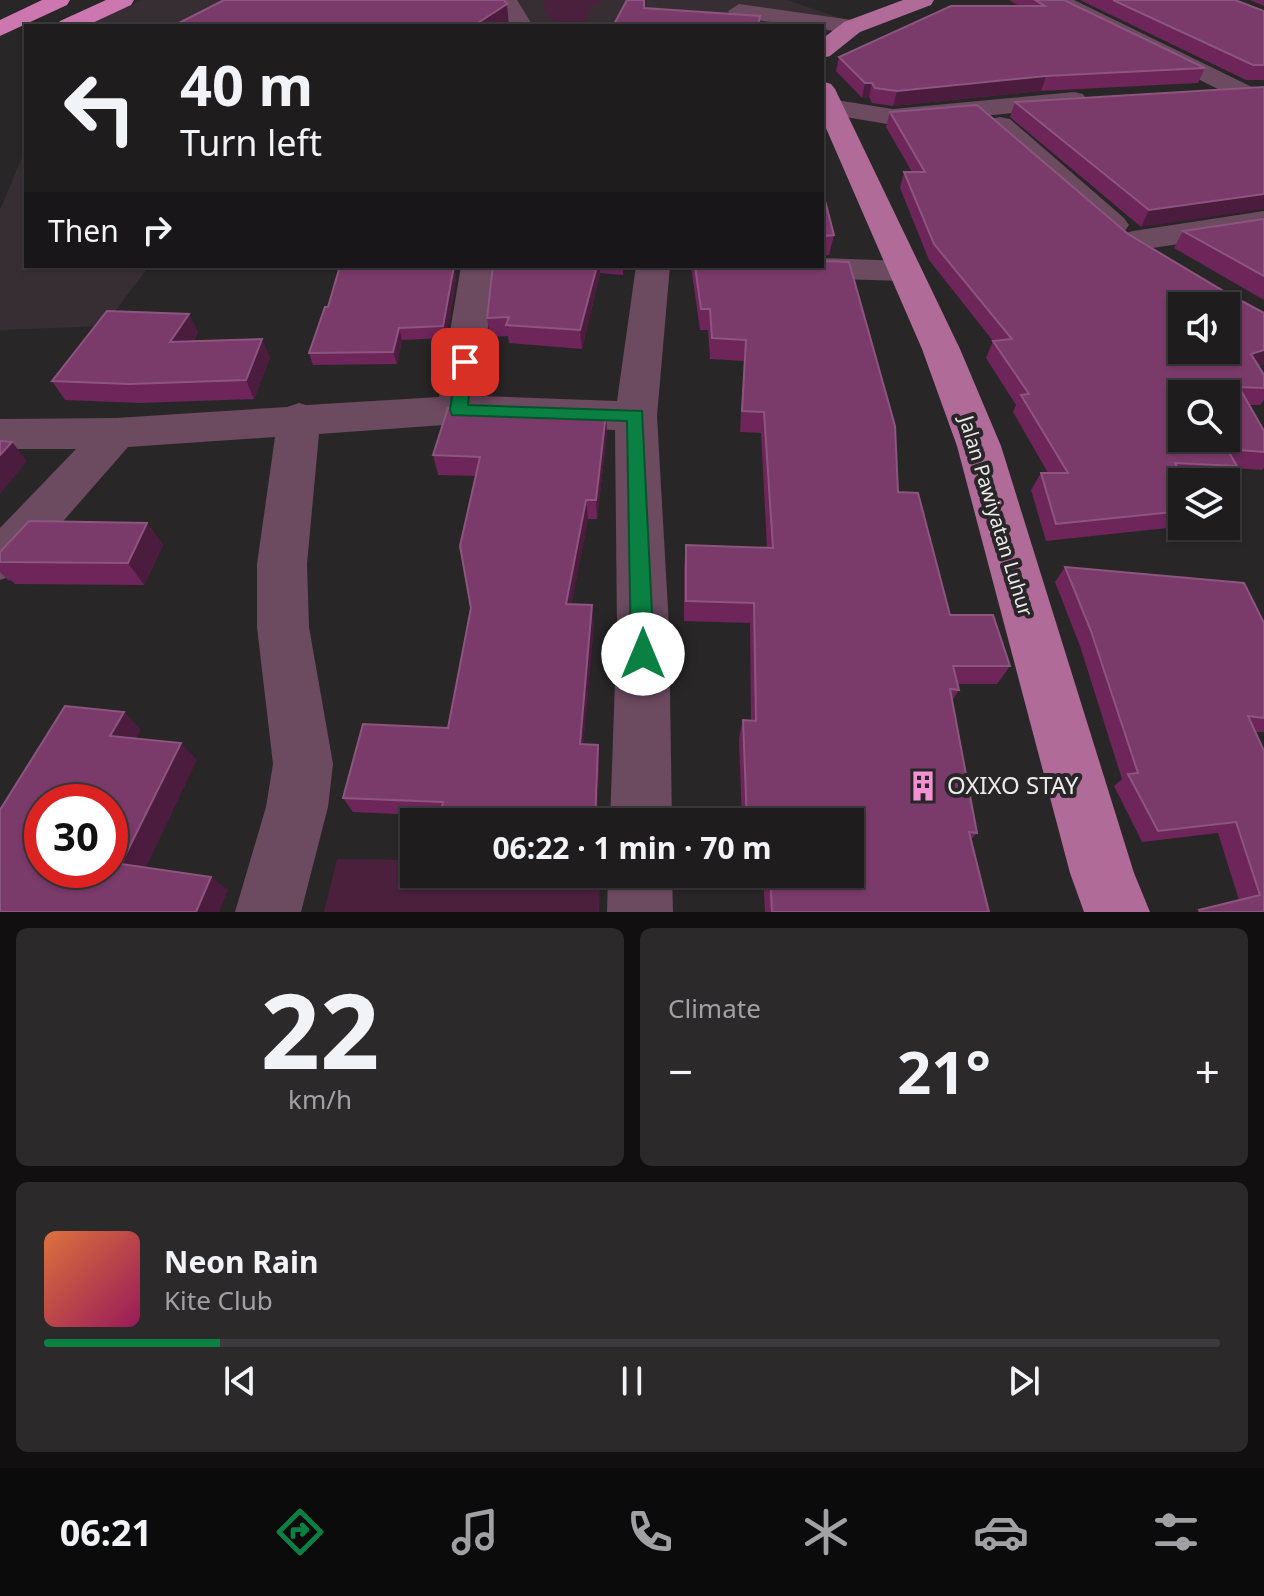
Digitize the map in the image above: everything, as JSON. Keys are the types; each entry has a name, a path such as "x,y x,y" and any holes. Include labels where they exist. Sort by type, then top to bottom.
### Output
{"highway":[{"path":"0,6 13,0"},
{"path":"0,29 59,0"},
{"path":"72,24 123,0"}],"main road":[{"path":"824,49 852,27 923,0"},
{"name":"Jalan Pawiyatan Luhur","path":"833,113 941,349 979,446 1029,629 1102,873 1117,912"}],"street":[{"path":"506,0 521,24"},
{"path":"1057,0 1253,91"},
{"path":"717,4 768,24"},
{"path":"739,11 852,27"},
{"path":"1197,94 1253,91"},
{"path":"833,113 893,117 978,107 1095,99"},
{"path":"978,107 1133,241 1174,267"},
{"path":"833,113 893,117"},
{"path":"1133,241 1264,221"},
{"path":"458,410 478,268"},
{"path":"641,808 643,626 636,416 653,268"},
{"path":"803,268 904,271"},
{"path":"0,434 116,433 299,418 458,410 636,416"},
{"path":"268,912 297,807 303,764 283,627 282,564 299,418"},
{"path":"0,560 116,433"},
{"path":"640,888 640,912"}],"shaded area":[{"path":"142,0 787,0 846,20 824,35 824,24 87,24"},
{"path":"544,0 604,0 590,9 584,24 555,24 544,10"},
{"path":"24,153 24,268 148,268 104,326 0,330 0,210"},
{"path":"337,859 400,860 400,888 600,888 599,912 324,912"}],"building":[{"path":"224,0 504,0 507,4 476,24 177,24"},
{"path":"627,0 644,0 644,8 760,16 758,24 614,24"},
{"path":"1035,0 1064,0 1205,68 1046,76 897,91 875,88 872,83 865,83 839,57 951,6 1045,6"},
{"path":"1113,0 1235,0 1264,11 1264,65 1253,65"},
{"path":"1264,87 1264,194 1149,210 1015,102"},
{"path":"977,105 1128,234 1225,292 1168,292 1168,364 1240,364 1240,300 1264,313 1264,350 1251,354 1264,375 1264,388 1240,387 1240,380 1168,380 1168,452 1229,452 1237,466 1175,463 1178,468 1168,468 1168,512 1056,524 1041,473 1068,473 1021,395 1029,394 993,341 1012,339 934,244 904,172 925,172 890,112"},
{"path":"824,197 834,235 824,236"},
{"path":"1264,219 1264,276 1183,231"},
{"path":"824,261 849,262 895,426 898,492 918,493 950,615 993,615 1010,666 953,666 959,690 950,689 977,833 969,832 989,912 772,912 771,888 864,888 864,808 746,808 743,720 756,721 754,603 686,601 686,545 773,548 764,412 742,411 746,340 712,338 710,309 701,309 695,268 824,268"},
{"path":"339,268 454,268 443,326 399,328 393,352 309,353 325,307 328,307"},
{"path":"493,268 596,268 580,330 506,325 509,317 487,318"},
{"path":"107,311 189,314 170,342 262,339 246,380 129,384 52,381"},
{"path":"1240,389 1264,431 1264,452 1240,450"},
{"path":"448,408 606,413 596,500 586,500 566,604 592,605 580,744 598,745 596,808 442,808 443,802 343,798 363,724 448,728 471,608 460,546 480,457 433,455"},
{"path":"0,441 12,442 0,455"},
{"path":"29,521 147,523 128,563 0,562 0,552"},
{"path":"1065,567 1244,583 1264,623 1264,718 1248,716 1264,751 1264,912 1200,912 1260,895 1236,822 1158,831 1128,774 1138,773 1091,631"},
{"path":"65,706 124,712 110,736 181,743 128,850 128,784 24,784 24,888 128,888 128,865 211,877 196,912 0,912 0,810"}],"place":[{"name":"OXIXO STAY","path":"923,786"}],"route":[{"path":"465,362 458,410 636,416 643,654"}]}
